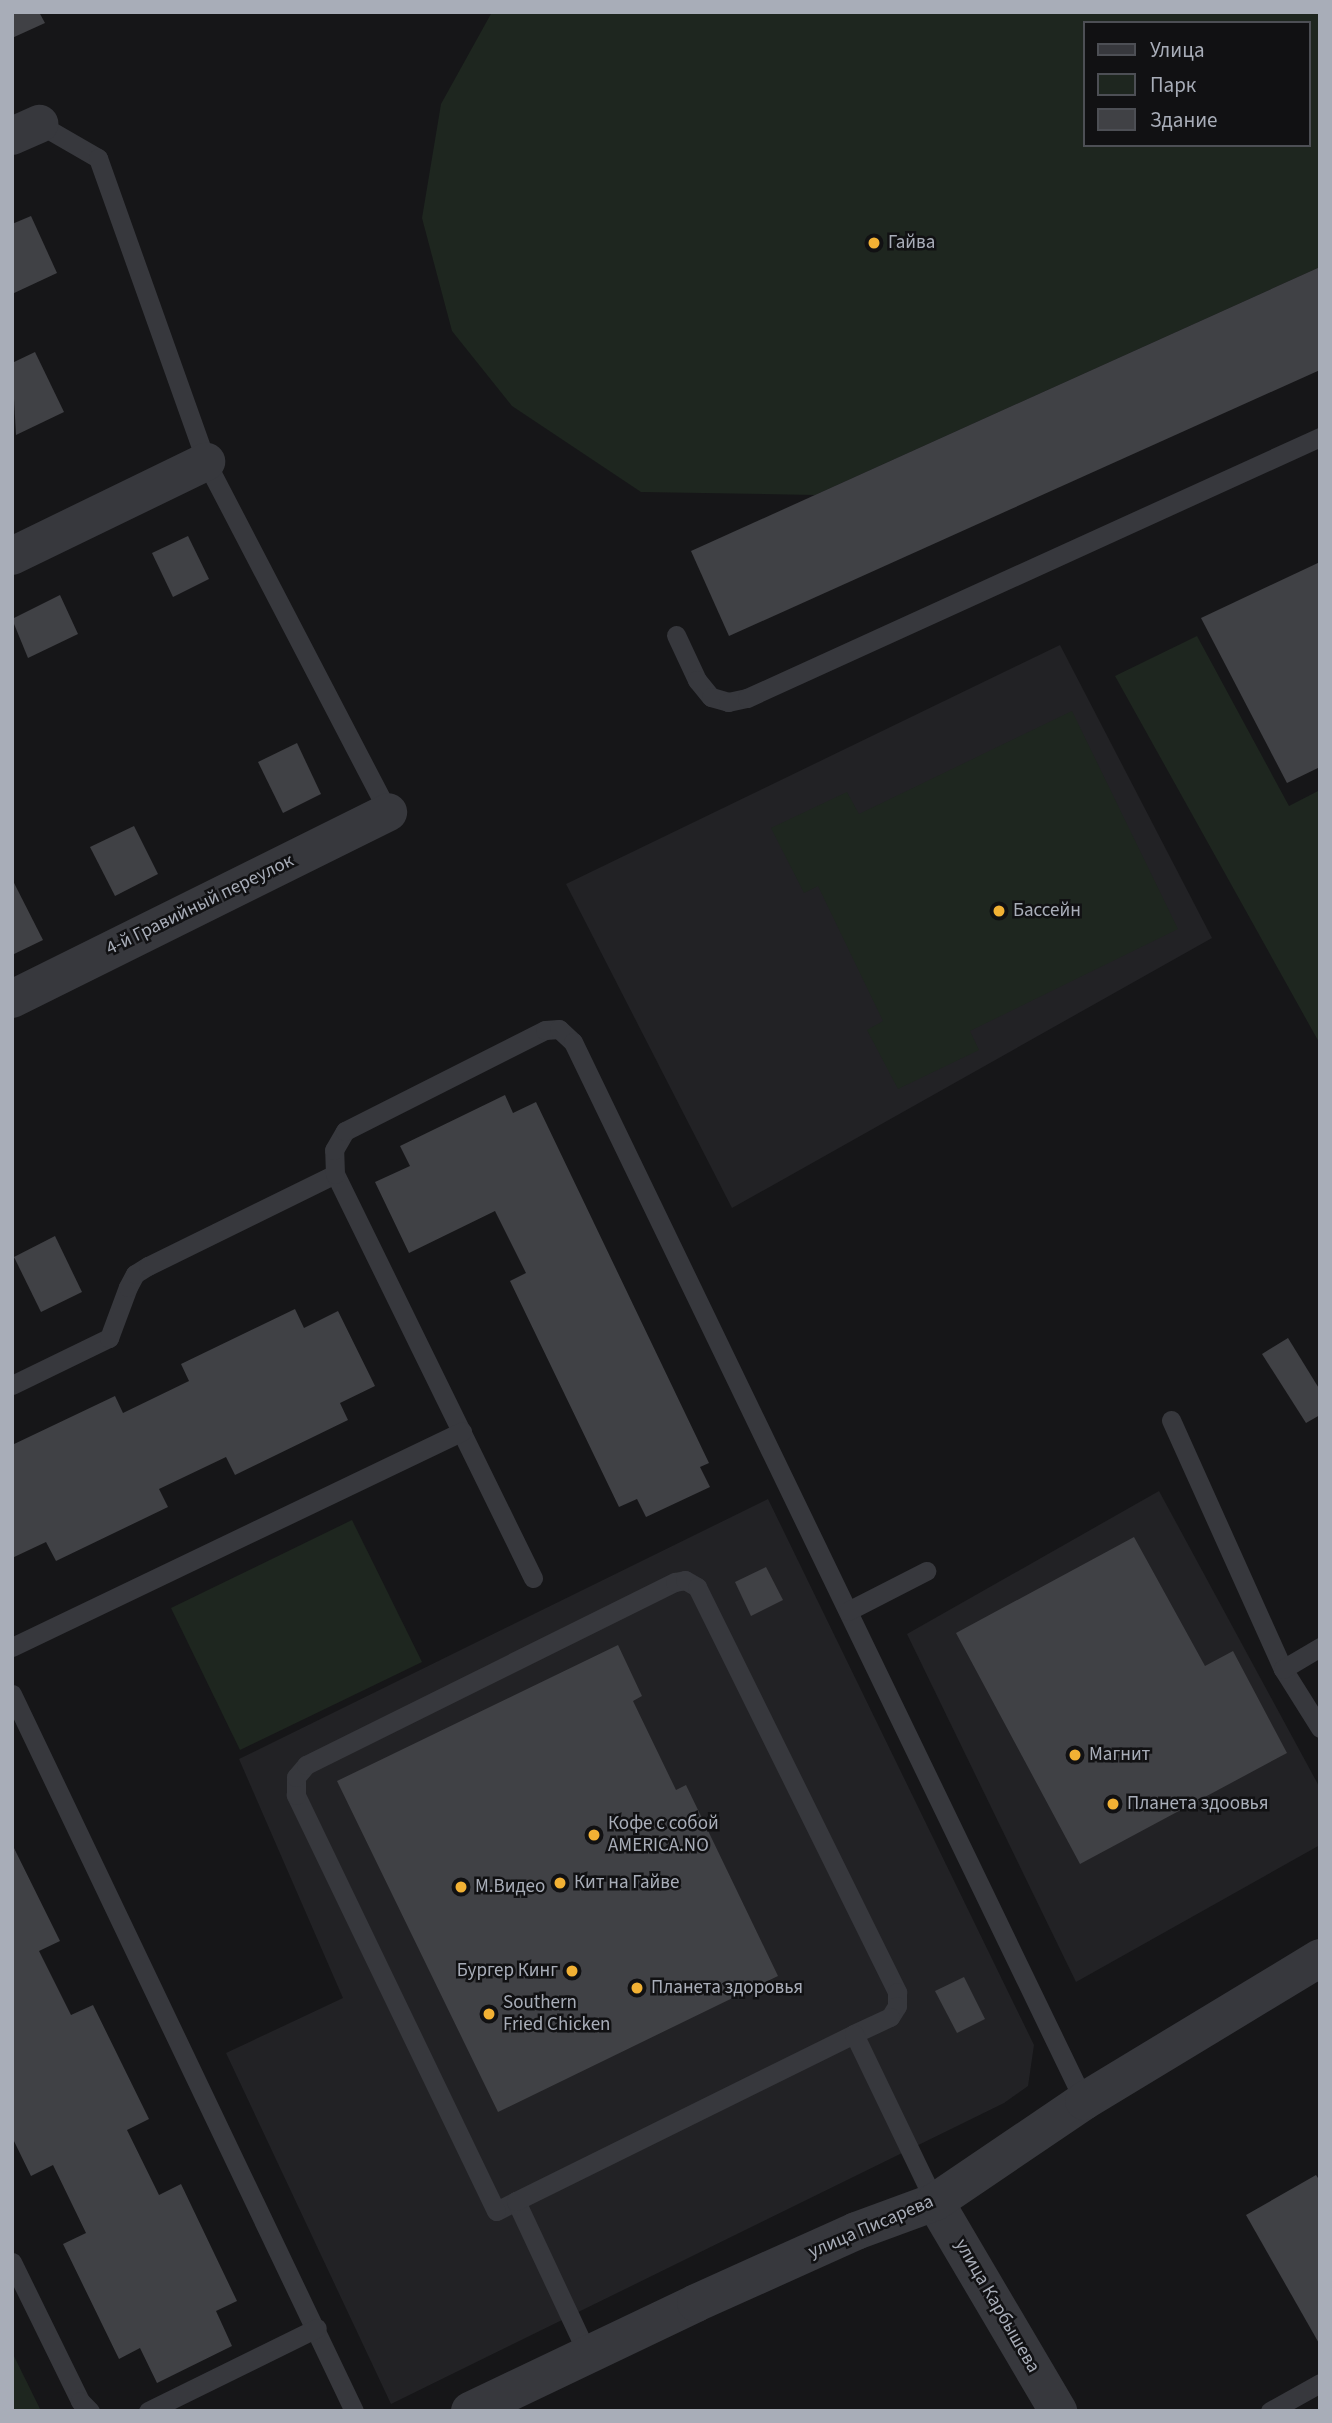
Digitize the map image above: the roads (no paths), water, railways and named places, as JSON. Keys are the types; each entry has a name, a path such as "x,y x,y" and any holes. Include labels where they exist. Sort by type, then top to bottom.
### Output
{"street":[{"path":"12,556 206,462"},
{"name":"4-й Гравийный переулок","path":"12,999 388,812"},
{"name":"улица Писарева","path":"470,2411 856,2231 935,2202 1084,2101 1320,1958"},
{"name":"улица Карбышева","path":"935,2202 1058,2411"}],"lane":[{"path":"25,130 98,158 206,462 388,812"},
{"path":"676,635 696,680 711,696 728,702 747,698 1320,437"},
{"path":"533,1578 335,1174 334,1150 345,1131 545,1030 559,1029 573,1042 1084,2101"},
{"path":"12,1385 109,1338 135,1274 335,1174"},
{"path":"1171,1420 1283,1669 1320,1728"},
{"path":"12,1647 462,1431"},
{"path":"848,1611 926,1571"},
{"path":"685,1580 696,1587 897,1992 897,2006 890,2017 854,2034 496,2211 296,1795 296,1777 306,1765 674,1582 685,1580"},
{"path":"1283,1669 1320,1647"},
{"path":"12,1694 317,2328 354,2411"},
{"path":"854,2034 935,2202"},
{"path":"516,2201 588,2355"},
{"path":"12,2262 80,2401 90,2411"},
{"path":"148,2411 317,2328"},
{"path":"1270,2411 1320,2382"}],"place":[{"name":"Гайва","path":"874,243"},
{"name":"Бассейн","path":"999,911"},
{"name":"Магнит","path":"1075,1755"},
{"name":"Планета здоовья","path":"1113,1804"},
{"name":"Кофе с собой AMERICA.NO","path":"594,1835"},
{"name":"Кит на Гайве","path":"560,1883"},
{"name":"М.Видео","path":"461,1887"},
{"name":"Бургер Кинг","path":"572,1971"},
{"name":"Планета здоровья","path":"637,1988"},
{"name":"Southern Fried Chicken","path":"489,2014"}]}
